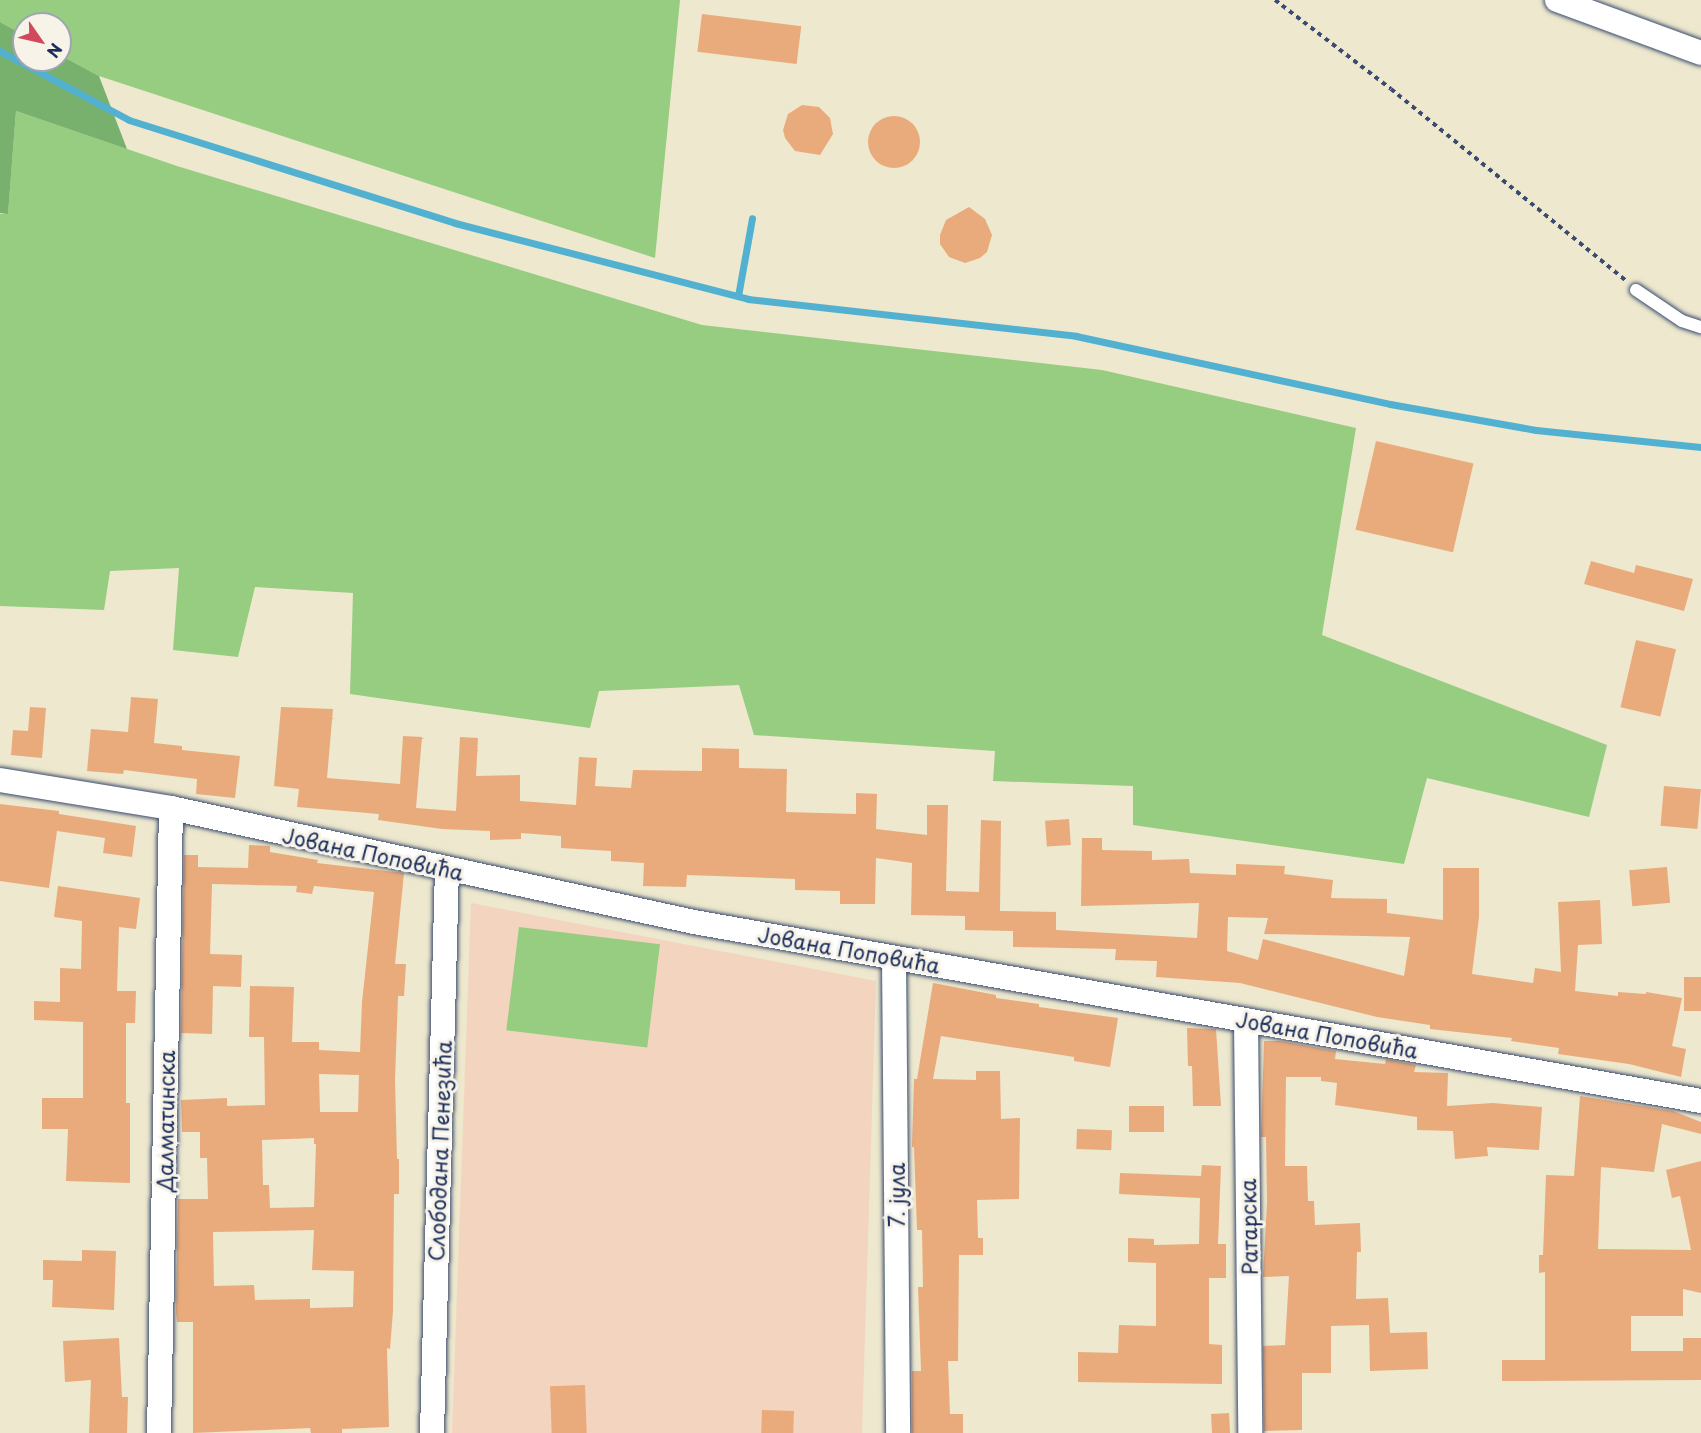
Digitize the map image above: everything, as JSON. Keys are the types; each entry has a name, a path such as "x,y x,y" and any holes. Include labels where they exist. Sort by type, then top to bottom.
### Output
{"street":[{"path":"1557,0 1701,53"},
{"name":"Јована Поповића","path":"0,780 171,808 694,922 1701,1101"},
{"name":"Далматинска","path":"159,1433 171,808"},
{"name":"Слободана Пенезића","path":"432,1433 447,869"},
{"name":"7. јула","path":"894,958 898,1433"},
{"name":"Ратарска","path":"1246,1020 1250,1433"}],"lane":[{"path":"1636,290 1682,321 1701,327"}],"path":[{"path":"1275,0 1392,88 1636,290"}],"shaded area":[{"path":"471,903 876,981 862,1433 452,1433"}],"green space":[{"path":"0,0 680,0 655,258 99,76 72,61 72,12 12,12 12,28 0,22"},
{"path":"0,22 12,28 12,72 72,72 72,61 99,76 127,149 16,111 8,214 0,213"},
{"path":"16,111 177,166 702,325 1102,370 1356,428 1322,635 1607,745 1589,817 1427,778 1404,864 1133,825 1133,786 993,781 995,751 754,735 739,685 599,691 590,728 350,694 353,593 255,587 238,657 173,650 179,568 110,571 104,610 0,606 0,214 8,213"},
{"path":"519,927 660,944 647,1048 506,1030"}],"building":[{"path":"702,14 801,26 797,64 697,52"},
{"path":"802,105 819,107 830,118 833,134 820,155 795,151 785,138 783,130 788,114"},
{"path":"889,116 899,116 909,120 916,127 920,142 916,157 909,164 899,168 889,168 879,164 872,157 868,147 868,137 872,127 879,120"},
{"path":"969,207 985,219 992,235 987,252 980,258 965,263 949,257 940,244 940,235 946,220"},
{"path":"1376,441 1473,463 1453,552 1356,530"},
{"path":"1591,561 1634,573 1636,565 1693,579 1684,611 1584,584"},
{"path":"1636,640 1676,649 1660,716 1620,707"},
{"path":"131,697 158,699 154,743 182,746 182,750 240,756 235,798 196,794 197,779 124,770 123,774 87,771 91,729 128,732"},
{"path":"30,707 46,708 42,758 11,755 13,730 28,731"},
{"path":"281,707 333,709 327,778 400,784 403,736 422,737 416,808 456,811 460,737 478,738 476,776 520,775 520,801 576,805 579,757 597,758 595,786 631,788 633,770 702,771 702,748 739,749 739,768 787,769 786,812 856,814 856,793 877,794 876,829 927,835 927,805 948,805 946,891 979,892 981,820 1001,821 1000,911 1056,912 1056,930 1197,938 1199,903 1081,906 1082,838 1102,838 1102,850 1152,851 1152,860 1189,859 1190,873 1236,875 1236,864 1285,866 1284,874 1333,880 1331,898 1387,899 1387,913 1443,920 1443,868 1479,868 1479,917 1472,974 1533,983 1535,968 1561,972 1558,902 1600,900 1602,944 1578,945 1575,991 1618,996 1618,992 1646,994 1646,992 1682,998 1672,1046 1686,1049 1681,1077 1629,1064 1558,1054 1559,1048 1511,1041 1512,1038 1430,1029 1430,1025 1377,1017 1240,983 1156,977 1157,961 1115,960 1116,949 1013,947 1013,931 965,930 965,916 911,915 912,863 876,858 875,904 840,904 840,891 795,890 795,879 687,875 686,887 643,886 644,863 611,861 611,851 561,848 561,836 521,833 521,839 490,840 490,831 442,829 378,820 379,814 297,807 299,789 274,786","holes":["1228,917 1268,918 1264,934 1410,937 1404,976 1263,939 1258,960 1227,951"]},
{"path":"1664,786 1701,789 1697,829 1661,826"},
{"path":"0,804 59,811 59,814 136,826 132,857 103,853 105,838 57,831 49,888 0,881"},
{"path":"1069,819 1071,845 1047,847 1045,821"},
{"path":"249,845 270,846 270,852 318,860 317,863 404,873 395,964 406,964 404,996 398,996 395,1080 399,1194 394,1194 393,1311 390,1349 387,1348 389,1427 342,1429 342,1433 311,1433 310,1428 193,1433 193,1322 177,1322 176,1312 178,1199 208,1199 207,1158 200,1158 200,1132 182,1132 181,1100 227,1098 227,1106 265,1105 264,1037 249,1037 250,986 294,987 292,1042 319,1042 319,1050 360,1052 362,1002 374,892 314,886 312,894 296,892 297,886 212,884 210,954 242,955 241,987 213,986 212,1034 181,1033 184,855 198,855 198,867 248,868","holes":["319,1074 359,1075 358,1112 320,1112","314,1138 314,1144 316,1144 314,1207 270,1208 269,1185 263,1185 262,1140","314,1230 312,1270 354,1271 353,1307 310,1308 310,1299 255,1300 254,1285 214,1286 213,1232"]},
{"path":"1667,867 1670,903 1632,906 1629,870"},
{"path":"58,886 140,898 136,929 119,927 117,991 136,991 135,1023 126,1023 126,1103 130,1103 130,1183 66,1181 68,1129 42,1129 42,1098 83,1098 83,1022 34,1020 34,1001 60,1002 60,968 81,969 82,921 54,917"},
{"path":"1684,977 1701,977 1701,1011 1684,1011"},
{"path":"933,983 996,995 996,998 1039,1004 1039,1007 1118,1018 1110,1067 1074,1061 1074,1057 941,1036 933,1079 976,1080 976,1071 1000,1071 1001,1119 1020,1118 1019,1199 977,1200 978,1238 983,1238 983,1255 959,1255 958,1361 948,1361 950,1414 963,1414 963,1433 912,1433 912,1371 921,1371 918,1287 923,1287 922,1230 917,1230 914,1147 912,1147 914,1079 917,1079"},
{"path":"1187,1028 1216,1029 1221,1106 1193,1106 1192,1066 1188,1066"},
{"path":"1264,1041 1280,1041 1336,1051 1335,1059 1385,1064 1386,1059 1416,1065 1414,1072 1448,1073 1447,1106 1493,1103 1542,1107 1539,1150 1487,1147 1488,1156 1455,1159 1453,1131 1417,1130 1417,1117 1335,1105 1337,1083 1321,1081 1321,1077 1286,1077 1285,1166 1307,1166 1308,1201 1314,1201 1315,1225 1360,1223 1361,1252 1357,1252 1356,1299 1388,1298 1390,1333 1427,1332 1428,1369 1370,1371 1369,1325 1331,1326 1331,1373 1302,1373 1302,1430 1264,1431 1263,1346 1285,1345 1289,1276 1263,1277 1267,1202 1266,1137 1261,1137"},
{"path":"1580,1096 1673,1111 1701,1122 1701,1134 1662,1124 1654,1172 1601,1167 1598,1249 1691,1250 1680,1196 1672,1198 1666,1170 1701,1161 1701,1293 1683,1289 1683,1316 1631,1316 1631,1351 1683,1351 1683,1338 1701,1338 1701,1380 1502,1381 1502,1360 1545,1360 1545,1272 1539,1273 1539,1255 1543,1255 1546,1175 1574,1176"},
{"path":"1129,1106 1164,1106 1164,1132 1129,1132"},
{"path":"1077,1129 1112,1130 1111,1150 1076,1149"},
{"path":"1202,1165 1221,1166 1218,1244 1226,1244 1226,1278 1209,1278 1209,1344 1222,1345 1222,1384 1078,1382 1078,1352 1118,1353 1119,1325 1156,1326 1156,1263 1128,1262 1128,1238 1154,1239 1154,1245 1199,1244 1200,1198 1119,1194 1120,1173 1201,1176"},
{"path":"82,1250 116,1251 114,1310 52,1307 53,1280 43,1280 43,1260 82,1261"},
{"path":"119,1338 122,1397 128,1397 127,1433 89,1433 91,1380 65,1382 63,1341"},
{"path":"585,1385 587,1433 552,1433 550,1386"},
{"path":"762,1410 794,1411 793,1433 761,1433"},
{"path":"1229,1413 1230,1433 1212,1433 1211,1414"}],"waterway":[{"path":"0,51 129,120 455,223 748,299 1076,336 1390,404 1536,430 1701,447"},
{"path":"738,296 752,218"}]}
